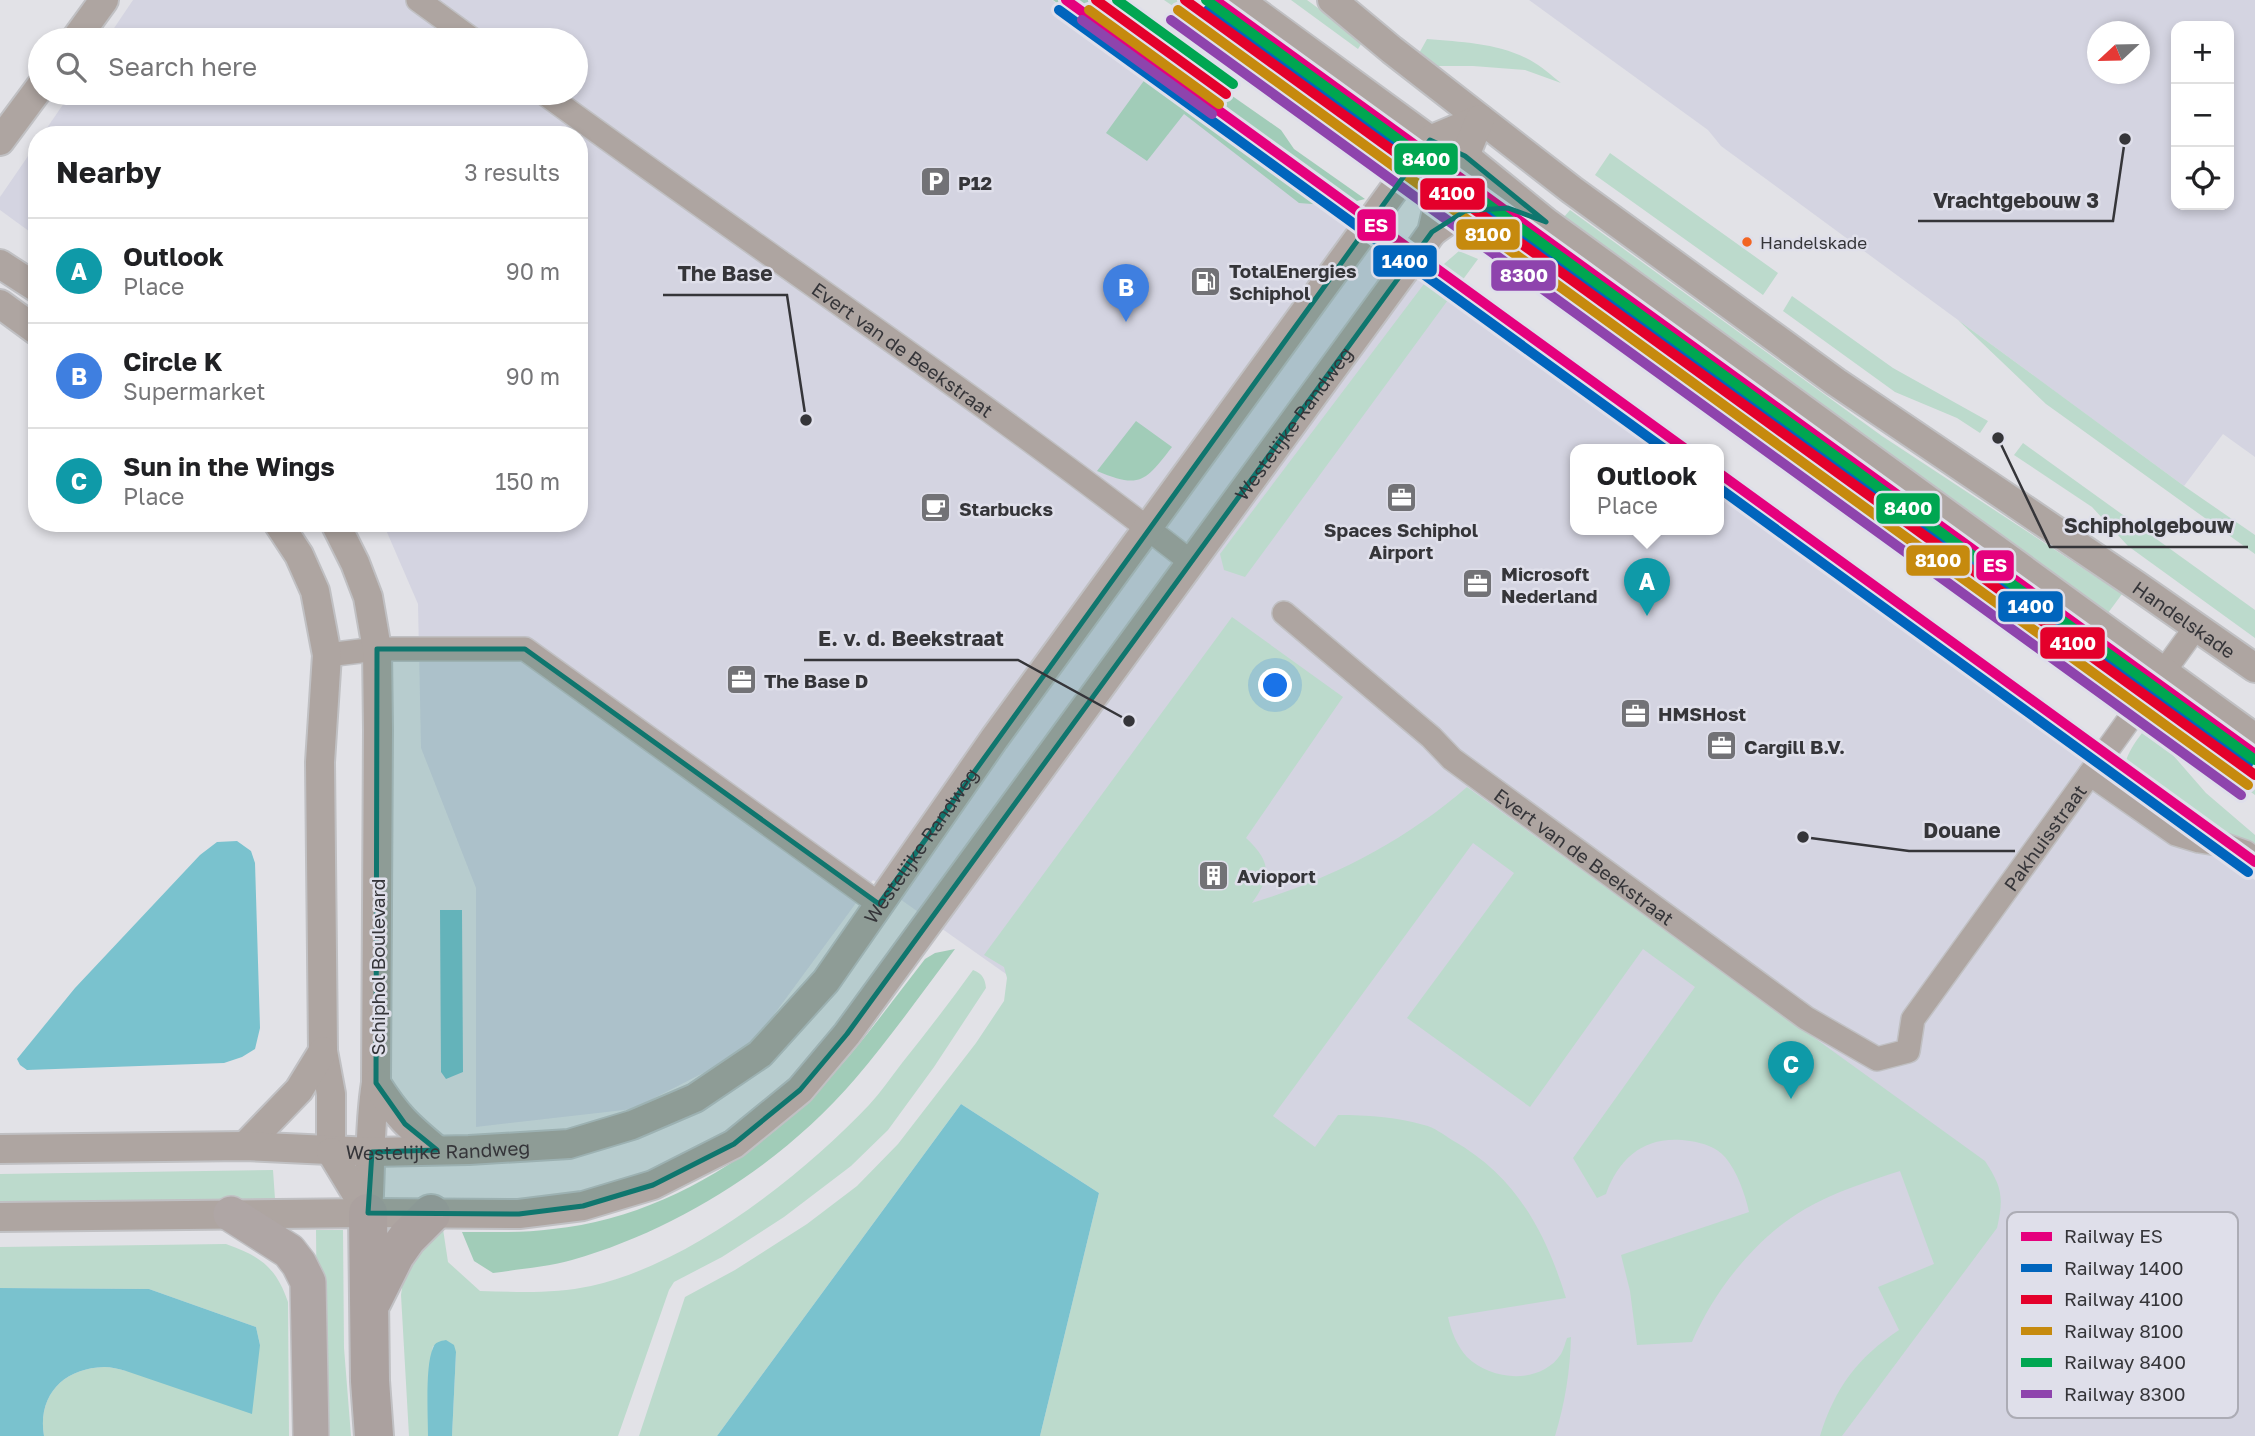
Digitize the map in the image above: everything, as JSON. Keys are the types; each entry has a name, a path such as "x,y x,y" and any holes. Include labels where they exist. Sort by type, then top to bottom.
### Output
{"highway":[{"path":"368,1213 370,1381 374,1436"},
{"path":"370,1305 395,1255 407,1238 431,1214"}],"main road":[{"path":"231,1214 289,1251 308,1282 311,1436"}],"street":[{"path":"84,28 104,0"},
{"path":"418,0 456,28"},
{"path":"1239,0 1430,140 1465,156 1546,222 2255,738"},
{"name":"Handelskade","path":"1332,0 1572,190 1836,382 2255,668"},
{"path":"0,141 28,103"},
{"name":"Evert van de Beekstraat","path":"560,105 946,378 1191,562"},
{"path":"1430,140 1480,119"},
{"name":"Westelijke Randweg","path":"1432,232 1438,205 1465,156 1480,119"},
{"name":"Westelijke Randweg","path":"0,1150 245,1146 372,1152 569,1144 632,1125 695,1098 760,1054 826,981 994,739 1430,140"},
{"name":"Westelijke Randweg","path":"0,1217 519,1214 583,1206 653,1185 734,1144 800,1090 847,1034 1432,232 1465,211 1488,208 1508,208 1546,222"},
{"path":"0,264 28,282"},
{"path":"0,304 28,324"},
{"path":"284,532 299,555 315,590 327,655 320,762 323,1051 331,1094 331,1152 368,1213"},
{"name":"Schiphol Boulevard","path":"340,532 368,597 377,649 376,1083 371,1112 372,1152 368,1213"},
{"name":"Evert van de Beekstraat","path":"1284,612 1431,737 1452,759 1806,1018 1877,1059 1908,1051"},
{"name":"Pakhuisstraat","path":"1908,1051 1913,1019 2196,627"},
{"path":"327,655 377,649 525,649 879,904"},
{"path":"2090,774 2176,834 2225,845 2245,852 2255,859"},
{"path":"245,1146 299,1090 323,1051"},
{"path":"376,1083 405,1124 437,1150"}],"highlighted area":[{"path":"1430,140 1465,156 1546,222 1508,208 1465,211 1432,232 847,1034 800,1090 734,1144 653,1185 583,1206 519,1214 368,1213 372,1152 437,1150 405,1124 376,1083 377,649 525,649 879,904"}],"shaded area":[{"path":"133,0 1052,0 1662,444 1570,444 1570,535 1724,535 1724,490 2255,880 2255,1436 1365,1436 1210,1118 873,880 748,1050 633,1109 476,1127 476,888 421,748 418,604 387,532 588,532 588,126 48,126 63,105 588,105 588,28 114,28"},
{"path":"1529,0 2255,0 2255,457 2223,434 2184,486 1721,146 1708,130"},
{"path":"28,156 28,230 0,210 0,197"}],"green space":[{"path":"1053,0 1095,0 1281,130 1294,149 1365,199 1337,206 1299,203 1184,114 1147,161 1106,133 1151,71"},
{"path":"1164,0 1209,0 1272,46 1258,64"},
{"path":"1291,0 1307,0 1363,41 1358,49"},
{"path":"1427,39 1480,44 1518,54 1534,62 1561,83 1525,70 1429,66 1417,57"},
{"path":"1610,153 1778,273 1763,295 1595,175"},
{"path":"1570,210 1882,436 2122,594 2108,613 1564,217"},
{"path":"1487,222 1509,224 1530,232 1508,262 1462,230"},
{"path":"1545,243 1792,422 1865,489 1995,583 2055,613 2089,639 2077,656 2008,625 1523,273"},
{"path":"1459,251 1478,259 1245,577 1224,570 1220,554 1430,276"},
{"path":"1792,296 1893,368 1988,421 1980,433 1957,418 1895,392 1783,311"},
{"path":"1958,320 2255,535 2255,554 2046,404"},
{"path":"1136,421 1172,447 1148,475 1140,479 1123,480 1097,471"},
{"path":"2023,443 2255,610 2255,638 2128,546 2092,507 2014,455"},
{"path":"1232,617 1343,697 1246,838 1260,854 1266,869 1263,885 1252,903 1310,882 1366,856 1418,825 1467,787 1985,1161 2000,1193 1997,1228 1842,1436 1820,1436 1833,1403 1860,1363 1899,1330 1878,1287 1934,1264 1900,1171 1816,1203 1770,1234 1738,1267 1725,1285 1692,1342 1637,1345 1630,1291 1621,1255 1749,1212 1743,1190 1725,1157 1713,1148 1695,1142 1661,1141 1638,1150 1619,1168 1606,1194 1597,1198 1573,1158 1695,987 1643,949 1530,1107 1407,1018 1514,873 1473,843 1273,1116 1315,1147 1338,1115 1381,1117 1428,1126 1474,1154 1511,1188 1538,1228 1566,1298 1448,1317 1455,1338 1467,1357 1477,1365 1502,1375 1529,1375 1541,1371 1561,1354 1567,1338 1571,1337 1562,1412 1555,1436 1040,1436 1099,1193 961,1104 717,1436 639,1436 685,1297 735,1270 807,1224 857,1186 898,1144 976,1043 1004,1001 1007,978 1004,967 984,955"},
{"path":"2177,713 2189,714 2255,759 2255,795 2154,721"},
{"path":"2142,733 2172,754 2206,793 2255,835 2255,845 2236,837 2192,826 2134,790 2125,776 2125,768 2129,753"},
{"path":"955,949 881,1048 826,1110 795,1139 726,1190 651,1231 572,1260 493,1273 474,1261 462,1232 530,1231 590,1223 660,1201 727,1166 758,1144 814,1095 858,1046 925,959 935,953"},
{"path":"973,970 983,977 986,988 888,1130 851,1166 784,1217 722,1257 674,1282 618,1436 452,1436 456,1352 433,1346 428,1436 409,1436 401,1295 404,1273 417,1245 443,1229 448,1262 480,1291 536,1292 577,1289 628,1275 666,1259 741,1214 777,1188 842,1132 878,1095"},
{"path":"273,1170 275,1199 0,1202 0,1174"},
{"path":"316,1230 343,1230 344,1348 351,1436 318,1436"},
{"path":"226,1244 265,1264 278,1280 288,1302 289,1436 44,1436 43,1421 49,1396 56,1386 77,1372 104,1367 126,1371 260,1345 256,1327 149,1289 0,1288 0,1247"}],"water":[{"path":"237,841 251,851 255,863 260,1028 255,1049 224,1063 27,1070 20,1065 17,1059 75,988 200,855 217,842"},
{"path":"440,910 462,910 463,1072 446,1079 441,1072"},
{"path":"961,1104 1099,1193 1040,1436 717,1436"},
{"path":"0,1288 149,1289 256,1327 260,1345 252,1414 126,1371 104,1367 77,1372 56,1386 45,1408 44,1436 0,1436"},
{"path":"446,1340 454,1345 456,1352 452,1436 428,1436 430,1356 435,1344"}],"rail line":[{"name":"ES","path":"1066,0 1679,444"},
{"name":"4100","path":"1096,0 1226,94"},
{"name":"8400","path":"1117,0 1233,84"},
{"name":"4100","path":"1185,0 2255,775"},
{"name":"8400","path":"1206,0 2255,760"},
{"name":"ES","path":"1215,0 2255,754"},
{"name":"1400","path":"1059,10 1658,444"},
{"name":"8100","path":"1089,10 1219,104"},
{"name":"8100","path":"1178,10 2248,785"},
{"name":"1400","path":"1208,10 2248,764"},
{"name":"8300","path":"1082,20 1212,114"},
{"name":"8300","path":"1171,20 2241,795"},
{"name":"ES","path":"1724,477 2255,862"},
{"name":"1400","path":"1724,492 2248,872"}],"place":[{"name":"Vrachtgebouw 3","path":"2125,139"},
{"name":"P12","path":"935,182"},
{"name":"Handelskade","path":"1747,242"},
{"name":"TotalEnergies Schiphol","path":"1206,281"},
{"name":"Circle K","path":"1126,322"},
{"name":"The Base","path":"806,420"},
{"name":"Schipholgebouw","path":"1998,438"},
{"name":"Spaces Schiphol Airport","path":"1401,498"},
{"name":"Starbucks","path":"936,508"},
{"name":"Microsoft Nederland","path":"1478,584"},
{"name":"Outlook","path":"1647,616"},
{"name":"The Base D","path":"741,680"},
{"name":"HMSHost","path":"1635,713"},
{"name":"E. v. d. Beekstraat","path":"1129,721"},
{"name":"Cargill B.V.","path":"1721,746"},
{"name":"Douane","path":"1803,837"},
{"name":"Avioport","path":"1214,875"},
{"name":"Sun in the Wings","path":"1791,1099"}]}
